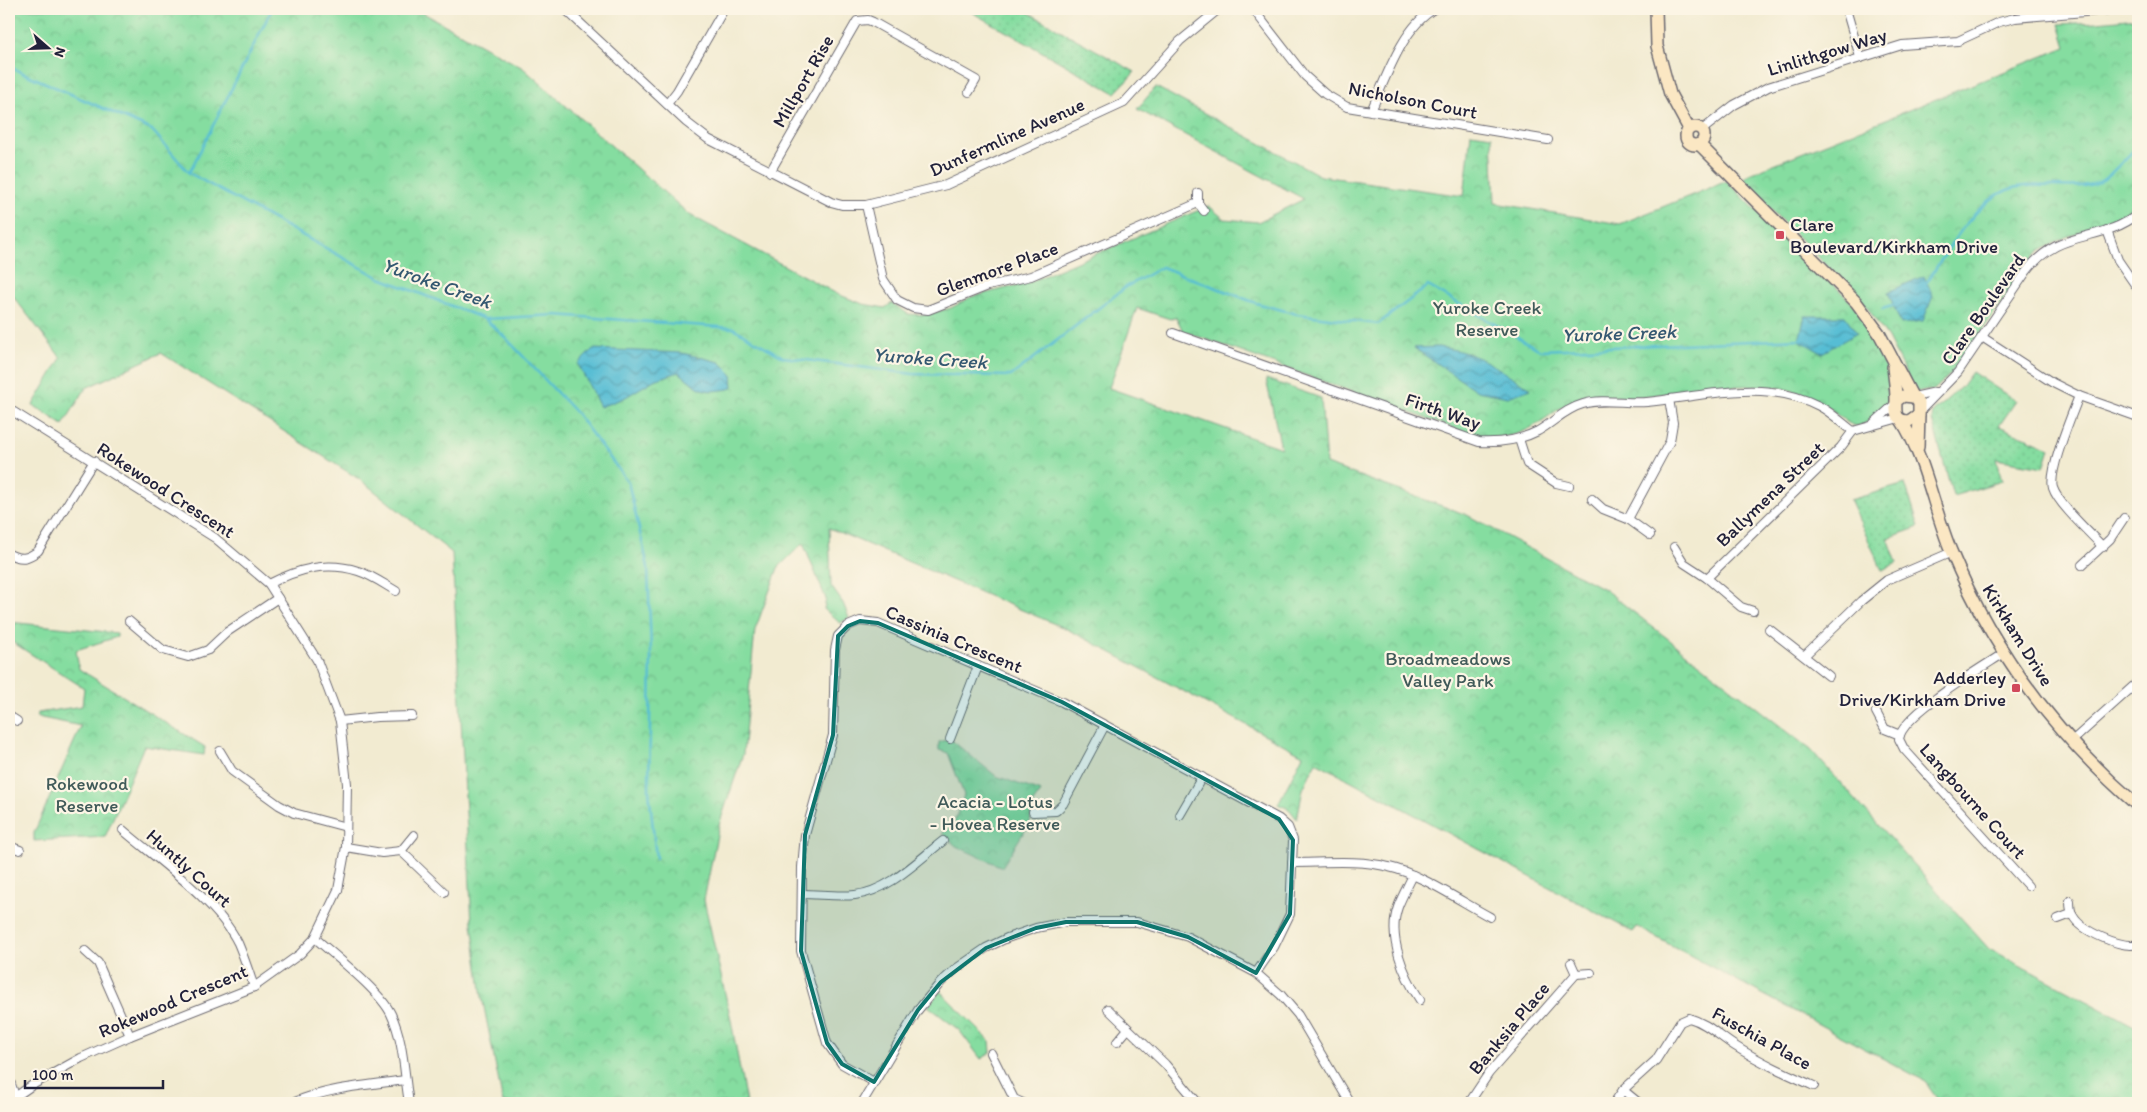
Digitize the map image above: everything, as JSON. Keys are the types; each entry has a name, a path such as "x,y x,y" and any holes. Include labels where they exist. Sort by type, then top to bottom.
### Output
{"street":[{"name":"Dunfermline Avenue","path":"565,9 691,127 708,139 831,202 842,205 866,206 946,185 1124,104 1180,41 1209,12 1219,9"},
{"path":"667,104 677,91 724,9"},
{"name":"Nicholson Court","path":"1253,9 1305,76 1325,94 1347,107 1548,140"},
{"path":"1370,111 1407,36 1418,19 1434,9"},
{"path":"1656,9 1657,46 1670,94 1689,129"},
{"path":"1846,9 1860,57"},
{"name":"Linlithgow Way","path":"1702,130 1734,105 1755,92 1860,57 1902,45 1958,41 1999,22 2015,18 2120,9"},
{"name":"Millport Rise","path":"770,172 857,20 873,22 979,79 969,92"},
{"path":"1694,127 1702,130 1704,138 1699,144 1695,145 1688,142 1686,135 1689,129 1694,127"},
{"path":"1699,144 1856,302 1879,333 1892,360 1919,403 1919,413 1909,421 1900,419 1873,424 1853,431"},
{"path":"1198,193 1198,203 1204,210"},
{"name":"Glenmore Place","path":"866,206 886,286 897,300 913,308 928,310 988,286 1032,276 1198,203"},
{"name":"Clare Boulevard","path":"1919,413 1938,392 1954,379 2026,272 2039,257 2060,243 2108,230 2138,214"},
{"path":"2108,230 2118,260 2138,289"},
{"name":"Firth Way","path":"1173,333 1479,442 1497,443 1519,439 1538,431 1568,409 1585,403 1633,403 1762,389 1793,395 1820,406 1853,431"},
{"path":"1982,337 2037,374 2079,396 2138,417"},
{"path":"1892,360 1896,403 1895,412 1900,419"},
{"name":"Clare Boulevard","path":"1913,396 1938,392"},
{"path":"1873,424 1903,396 1913,396"},
{"path":"2079,396 2054,467 2052,482 2058,497 2102,547"},
{"path":"1628,519 1670,442 1673,423 1669,399"},
{"name":"Rokewood Crescent","path":"9,409 215,538 269,584 317,660 340,721 347,784 346,847 338,890 315,938 287,964 254,987 130,1036 81,1058 12,1099"},
{"name":"Kirkham Drive","path":"1918,451 1919,413"},
{"name":"Kirkham Drive","path":"1900,419 1918,451 1929,490 1952,552 1981,613 2004,653 2044,709 2072,742 2108,779 2138,806"},
{"name":"Ballymena Street","path":"1707,578 1841,447 1853,431"},
{"path":"1519,439 1527,464 1556,483 1569,486"},
{"path":"9,554 18,559 28,558 38,551 94,461"},
{"path":"1592,499 1603,510 1628,519 1650,535"},
{"path":"2082,565 2102,547 2124,518"},
{"path":"1674,547 1684,563 1707,578 1741,607 1752,611"},
{"path":"1804,656 1861,601 1887,580 1952,552"},
{"path":"269,584 290,573 311,567 336,567 359,572 396,591"},
{"path":"129,621 163,650 188,657 208,650 227,632 278,598"},
{"name":"Cassinia Crescent","path":"874,1082 842,1064 827,1043 801,951 805,835 833,735 835,650 838,636 848,626 860,621 878,623 1062,702 1279,818 1288,827 1293,840 1290,914 1274,947 1256,974"},
{"path":"1770,629 1829,676"},
{"name":"Langbourne Court","path":"2004,653 1943,692 1904,727 1900,736 1900,742 1904,749 2028,886"},
{"path":"950,739 978,666"},
{"path":"2072,742 2138,682"},
{"name":"Langbourne Court","path":"1876,712 1885,729 1900,736"},
{"path":"9,716 17,721"},
{"path":"340,721 412,716"},
{"path":"1032,812 1056,811 1063,804 1105,725"},
{"path":"220,751 232,771 279,806 346,827"},
{"path":"1180,815 1202,777"},
{"name":"Huntly Court","path":"123,830 210,904 238,943 254,987"},
{"path":"346,847 382,853 401,851 414,835"},
{"path":"802,894 856,895 871,891 885,885 943,841"},
{"path":"9,846 20,850"},
{"path":"401,851 444,892"},
{"path":"1292,863 1365,864 1389,867 1413,876 1490,917"},
{"path":"1413,876 1398,908 1394,935 1401,962 1411,986 1420,1000"},
{"path":"2070,901 2071,914 2083,927 2126,945 2138,944"},
{"path":"2058,919 2071,914"},
{"path":"862,1103 918,1010 946,977 986,948 1036,928 1066,922 1137,922 1188,937 1208,946 1256,974 1281,995 1298,1015 1350,1103"},
{"path":"315,938 370,988 390,1012 401,1043 409,1103"},
{"path":"85,950 98,963 130,1036"},
{"path":"1571,963 1576,974 1591,973"},
{"name":"Banksia Place","path":"1469,1103 1490,1073 1576,974"},
{"path":"1108,1009 1165,1064 1198,1103"},
{"name":"Fuschia Place","path":"1614,1103 1623,1090 1656,1060 1680,1022 1689,1018 1700,1021 1734,1045 1774,1068 1814,1086"},
{"path":"1117,1042 1128,1029"},
{"path":"991,1052 1012,1101 1023,1103"},
{"path":"9,1078 12,1099"},
{"path":"292,1103 356,1086 405,1080"},
{"path":"1623,1090 1639,1103"}],"highlighted area":[{"path":"860,621 878,623 1062,702 1279,819 1293,840 1290,914 1256,973 1188,937 1137,922 1066,922 1036,928 986,948 941,982 918,1010 874,1082 842,1064 827,1043 801,951 805,835 833,735 838,636 848,626"}],"green space":[{"path":"9,9 416,9 523,68 690,215 837,294 863,304 885,308 892,303 908,314 924,315 951,308 971,297 1027,283 1209,206 1224,219 1258,222 1304,199 1137,109 1156,87 1321,176 1464,196 1471,133 1492,136 1495,203 1620,224 1727,181 1792,247 1851,301 1875,337 1886,359 1892,382 1888,404 1871,421 1858,426 1854,425 1820,402 1793,391 1766,386 1738,386 1641,396 1594,396 1582,398 1564,406 1523,432 1496,437 1475,436 1183,331 1176,317 1170,319 1137,308 1109,388 1281,448 1266,379 1321,398 1326,464 1467,515 1604,589 1811,750 1989,949 2138,1028 2138,1103 1941,1103 1925,1081 1637,927 1633,932 1316,762 1303,789 1297,819 1289,809 1278,804 1303,755 1069,630 829,528 831,586 843,603 849,618 840,623 824,609 826,599 803,543 778,568 755,630 743,754 719,825 704,900 731,1020 746,1103 503,1103 482,997 472,924 452,553 362,481 161,353 86,388 63,425 33,405 61,358 9,291"},
{"path":"966,9 1022,9 1135,72 1115,93"},
{"path":"2138,18 2138,208 2110,225 2066,237 2040,251 2025,267 1956,369 1934,390 1915,392 1888,338 1864,303 1742,181 1749,174 2066,47 2059,24"},
{"path":"1972,372 2016,401 1999,426 2050,448 2044,467 1996,459 2002,481 1953,496 1932,420 1933,412 1961,387"},
{"path":"1905,484 1919,527 1888,538 1897,563 1882,570 1850,500"},
{"name":"Rokewood Reserve","path":"9,622 117,633 117,637 76,650 79,669 205,747 204,755 144,746 105,837 34,841 34,833 81,726 37,717 38,713 82,706 84,688 9,640"},
{"name":"Acacia - Lotus - Hovea Reserve","path":"950,739 996,776 1041,792 1033,803 1030,822 1002,867 956,846 942,833 953,826 964,795 948,753 939,750 939,742"},
{"path":"940,991 990,1041 991,1053 981,1059 959,1030 928,1006"}],"water":[{"path":"1924,276 1933,296 1923,321 1901,324 1888,292"},
{"path":"1805,316 1845,316 1857,333 1822,353 1799,340"},
{"path":"1438,347 1452,349 1476,357 1531,389 1508,397 1477,391 1414,348"},
{"path":"593,349 682,353 720,362 732,374 733,388 709,391 698,387 679,372 654,380 624,398 600,407 578,364"}],"waterway":[{"path":"189,173 272,9"},
{"name":"Yuroke Creek","path":"9,61 14,69 152,130 189,173 380,278 485,319 555,315 733,328 783,357 913,374 1011,376 1126,287 1162,267 1256,303 1297,314 1378,324 1428,286 1540,350 1801,339"},
{"path":"1925,285 1960,232 1971,218 1994,197 2018,187 2076,186 2099,182 2138,146"},
{"path":"1882,309 1895,305"},
{"path":"485,319 506,338 577,414 628,482 648,567 651,653 649,790 656,858"}],"place":[{"name":"Clare Boulevard/Kirkham Drive","path":"1780,235"},
{"name":"Adderley Drive/Kirkham Drive","path":"2016,688"}],"park label":[{"name":"Yuroke Creek Reserve","path":"1487,318"},
{"name":"Broadmeadows Valley Park","path":"1448,669"}]}
